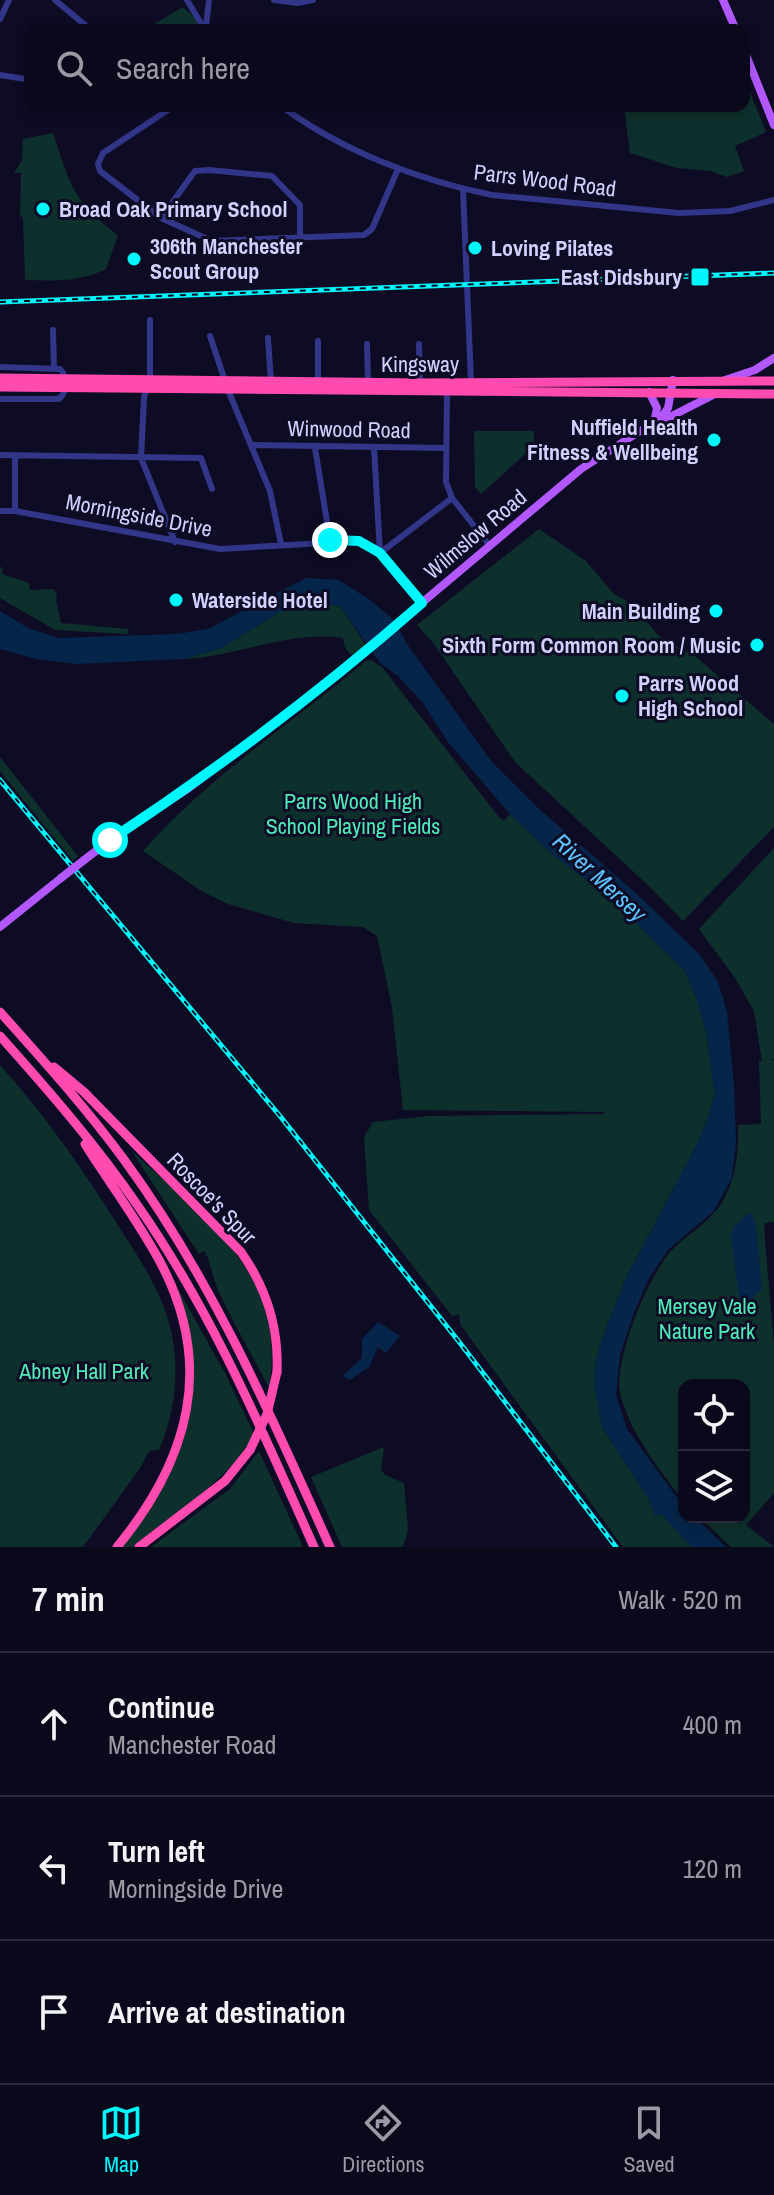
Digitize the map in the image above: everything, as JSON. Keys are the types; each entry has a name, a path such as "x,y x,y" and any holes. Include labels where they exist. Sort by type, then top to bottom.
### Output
{"highway":[{"name":"Kingsway","path":"0,378 66,383 447,392 774,394"},
{"name":"Kingsway","path":"227,385 318,381 673,380 774,384"},
{"name":"Kingsway","path":"0,387 66,383"},
{"path":"0,1012 125,1161 180,1244 255,1380 330,1547"},
{"path":"0,1036 60,1103 140,1208 206,1318 242,1387 314,1547"},
{"name":"Roscoe's Spur","path":"36,1052 84,1092 241,1252 261,1284 277,1337 277,1372 267,1414 250,1450 225,1481 139,1547"},
{"path":"60,1103 158,1259 173,1289 185,1331 188,1409 178,1448 159,1489 117,1547"}],"main road":[{"path":"723,0 733,24"},
{"path":"750,65 774,125"},
{"path":"724,381 755,370 774,358"},
{"path":"673,380 673,392"},
{"path":"774,384 774,394"},
{"path":"649,392 657,408 654,424"},
{"name":"Wilmslow Road","path":"654,424 668,408 673,392"},
{"name":"Wilmslow Road","path":"0,927 110,840 186,790 368,649 581,469 654,424 717,393"}],"street":[{"path":"0,19 9,0"},
{"path":"55,0 84,24"},
{"path":"187,0 203,24"},
{"path":"206,24 209,0"},
{"path":"274,0 286,3 313,0"},
{"path":"0,75 24,79"},
{"path":"165,112 103,153 98,164 105,176 161,218 212,241 364,235 372,229 398,169"},
{"name":"Parrs Wood Road","path":"291,112 342,143 398,169 463,189 521,198 679,213 730,211 774,200"},
{"path":"161,218 195,171 264,174 278,180 300,205 300,238"},
{"path":"463,189 471,382"},
{"path":"150,320 141,458 175,542"},
{"path":"53,330 54,368"},
{"path":"210,336 270,491 281,544"},
{"path":"268,338 271,382"},
{"path":"318,341 318,381"},
{"path":"367,344 368,382"},
{"path":"419,344 420,383"},
{"path":"0,367 60,369 66,383"},
{"name":"Kingsway","path":"0,399 59,399 66,383"},
{"path":"447,392 446,482 452,498 490,546"},
{"name":"Winwood Road","path":"252,445 445,448"},
{"path":"374,447 380,553 422,603"},
{"path":"315,448 330,540"},
{"path":"0,455 201,458 212,489"},
{"path":"15,455 15,511"},
{"path":"380,553 452,498"},
{"name":"Morningside Drive","path":"0,511 15,511 220,549 330,540 359,541 380,553"}],"green space":[{"path":"183,7 198,24 154,24"},
{"path":"750,92 766,132 735,146 744,171 727,177 711,171 677,168 630,153 625,112 750,112"},
{"name":"Broad Oak Primary School","path":"53,133 75,191 91,212 118,235 106,269 76,278 25,280 23,217 20,216 21,173 14,173 22,160 23,139"},
{"path":"474,431 534,431 534,446 481,494 475,487"},
{"name":"Parrs Wood High School","path":"539,529 586,561 613,593 630,603 659,636 695,656 774,724 774,827 683,921 515,762 434,644 417,625"},
{"path":"0,567 3,568 2,574 29,583 30,590 53,589 57,594 61,623 129,629 127,634 55,630 0,598"},
{"path":"311,602 340,606 366,645 353,657 345,648 343,638 302,638 183,659 221,648 280,612"},
{"name":"Parrs Wood High School Playing Fields","path":"371,660 382,667 498,816 504,821 510,814 553,855 610,898 684,970 696,997 706,1032 715,1094 697,1144 626,1278 595,1366 602,1427 650,1501 655,1516 661,1513 692,1547 623,1547 460,1324 459,1314 452,1316 369,1210 364,1137 373,1122 429,1116 605,1112 403,1110 392,1007 377,936 363,927 294,923 228,904 203,892 143,851 222,775"},
{"path":"0,757 78,856 73,861 0,771"},
{"name":"Mersey Vale Nature Park","path":"774,848 774,1059 770,1060 774,1060 774,1222 765,1223 764,1228 774,1346 774,1493 750,1520 750,1379 678,1379 678,1494 632,1425 621,1397 619,1382 634,1320 653,1278 673,1249 722,1203 734,1171 738,1125 761,1124 759,1061 762,1061 754,1011 735,978 699,929"},
{"name":"Abney Hall Park","path":"0,1065 67,1148 140,1260 163,1306 174,1346 174,1391 169,1421 159,1450 149,1451 83,1547 0,1547"},
{"path":"131,1150 212,1226 235,1252 253,1281 266,1313 272,1348 269,1388 219,1292 206,1254 204,1251 199,1254"},
{"path":"173,1280 225,1373 254,1434 214,1483 133,1547 122,1547 165,1484 179,1453 188,1421 193,1388 192,1354"},
{"path":"384,1447 381,1470 404,1483 408,1530 403,1547 342,1547 311,1477"},
{"path":"259,1451 303,1547 151,1547 230,1489"},
{"name":"Mersey Vale Nature Park","path":"705,1523 748,1523 746,1525 774,1547 731,1547"}],"water":[{"name":"River Mersey","path":"306,578 339,580 370,600 394,620 407,644 491,761 539,809 637,894 700,955 718,982 727,1012 734,1086 736,1142 732,1178 714,1211 668,1250 648,1280 620,1355 616,1395 627,1429 678,1499 678,1523 701,1523 726,1547 692,1547 661,1514 655,1517 650,1501 602,1427 595,1391 595,1366 602,1339 626,1278 697,1144 715,1094 706,1032 684,970 610,898 553,855 510,814 448,742 423,703 398,676 380,663 340,606 311,602 280,612 221,648 183,659 76,664 36,659 0,649 0,611 28,628 59,638 177,634 208,629"},
{"path":"752,1214 756,1223 762,1289 745,1306 740,1306 731,1235 734,1226"},
{"path":"378,1322 400,1336 386,1353 378,1347 369,1367 350,1380 342,1376 362,1358 362,1339"}],"railway":[{"path":"0,302 774,273"},
{"path":"0,780 280,1116 616,1547"}],"place":[{"name":"Broad Oak Primary School","path":"43,209"},
{"name":"Loving Pilates","path":"475,248"},
{"name":"306th Manchester Scout Group","path":"134,259"},
{"name":"East Didsbury","path":"700,277"},
{"name":"Nuffield Health Fitness & Wellbeing","path":"714,440"},
{"name":"Waterside Hotel","path":"176,600"},
{"name":"Main Building","path":"716,611"},
{"name":"Sixth Form Common Room / Music","path":"757,645"},
{"name":"Parrs Wood High School","path":"622,696"}],"route":[{"path":"110,840 230,757 324,685 422,603 380,553 359,541 330,540"}]}
